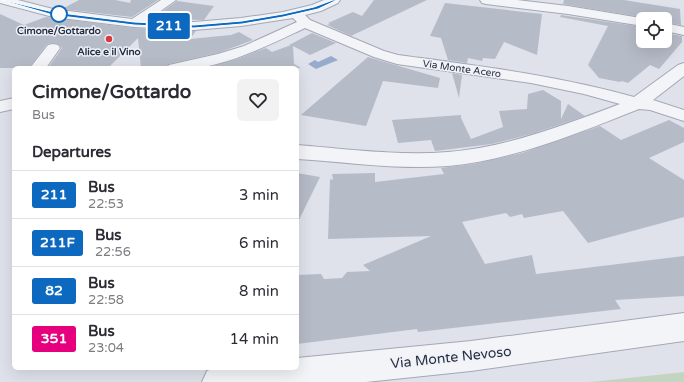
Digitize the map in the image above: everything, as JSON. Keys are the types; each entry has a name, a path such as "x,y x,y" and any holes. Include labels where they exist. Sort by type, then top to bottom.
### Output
{"street":[{"path":"1,0 45,12 134,23 182,26 301,18"},
{"path":"134,23 170,0"},
{"path":"184,66 222,58 249,49 316,8 334,0"},
{"path":"486,0 568,10 636,21"},
{"name":"Via Monte Acero","path":"301,18 379,54 397,59 531,78 598,92 636,103 661,106 684,116"},
{"path":"672,28 684,31"},
{"path":"40,66 53,48"},
{"path":"299,152 382,159 433,160 464,157 512,148 566,131 636,103 684,68"},
{"path":"0,107 12,104"},
{"name":"Via Monte Nevoso","path":"218,382 471,356 684,328"}],"green space":[{"path":"684,372 684,382 588,382 601,381"}],"water":[{"path":"331,56 338,60 316,69 308,64 315,60 318,62"}],"building":[{"path":"79,0 115,0 130,3 131,0 158,0 132,17 62,9"},
{"path":"374,0 427,0 351,36 327,25 330,24 328,23 353,12 362,16"},
{"path":"564,0 624,0 680,9 681,25 672,23 672,12 636,12 636,16 563,4"},
{"path":"177,1 214,6 204,20 152,19"},
{"path":"445,3 542,14 537,55 504,42 495,59 483,58 482,61 468,58 467,63 448,60 441,38 430,36"},
{"path":"0,14 24,25 46,17 134,28 196,31 190,39 231,35 239,32 253,40 218,53 169,64 168,66 141,66 138,38 110,66 49,66 62,48 58,44 53,43 47,44 30,66 12,66 12,68 0,68"},
{"path":"561,15 636,26 636,48 672,48 672,34 682,36 682,42 659,69 650,65 628,83 599,78 588,65 608,26 560,17"},
{"path":"312,33 336,43 310,55 293,46 294,64 298,66 213,66 266,48 272,52 291,45 289,45"},
{"path":"368,57 440,78 438,88 383,81 366,126 301,115"},
{"path":"452,73 462,75 459,98"},
{"path":"543,90 561,101 561,119 568,104 585,116 535,133 492,144 435,151 431,140 398,143 392,120 461,115 471,139 503,127 499,111 527,109 528,94"},
{"path":"669,120 684,128 684,142 649,158 684,180 684,217 588,243 563,211 524,218 522,214 510,217 506,213 462,222 485,264 532,255 536,274 684,256 684,296 615,300 621,309 418,332 417,329 299,344 299,275 321,274 324,279 342,278 347,272 370,271 363,265 431,236 328,239 330,179 333,180 332,174 375,173 375,182 444,174 441,168 473,164 522,153 600,126 621,140"},
{"path":"299,173 320,177 299,220"}],"bus line":[{"name":"211","path":"3,0 53,13 134,23 169,26 194,26 242,22 283,16 316,8 334,0"}],"place":[{"name":"Cimone/Gottardo","path":"59,14"},
{"name":"Alice e il Vino","path":"109,39"}]}
